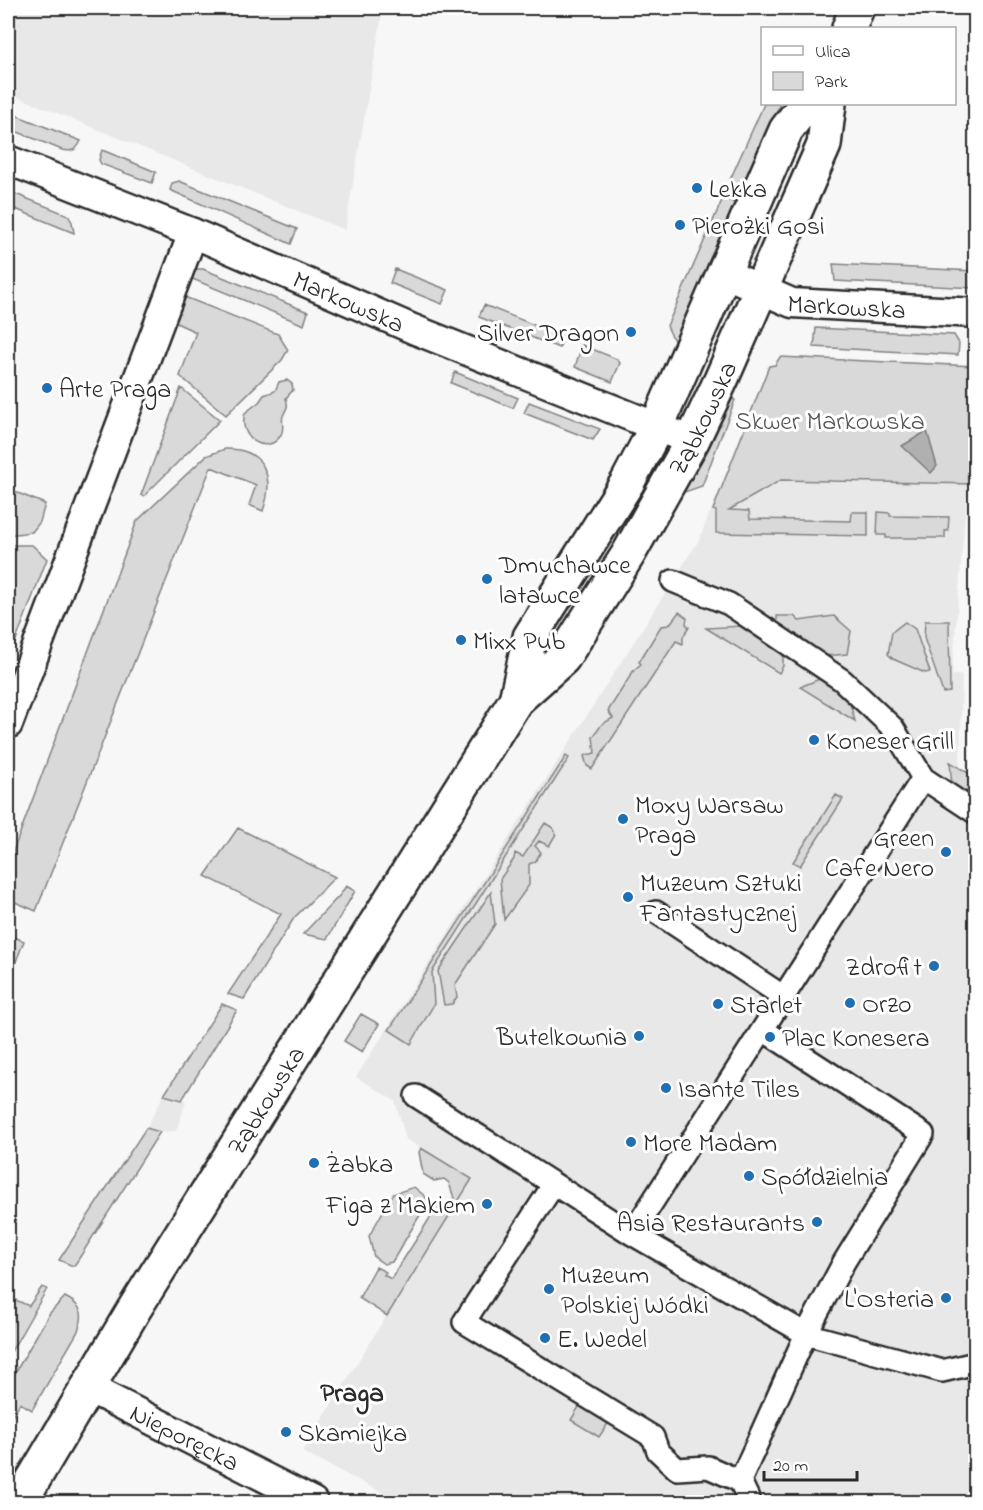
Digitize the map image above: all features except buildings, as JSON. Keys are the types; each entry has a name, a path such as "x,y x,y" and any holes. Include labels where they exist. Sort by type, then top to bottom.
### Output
{"street":[{"path":"849,27 857,8"},
{"name":"Ząbkowska","path":"516,700 530,637 627,483 657,426 786,130 805,105"},
{"name":"Ząbkowska","path":"20,1503 87,1387 516,700 563,658 629,553 692,441 761,290 824,146 830,105"},
{"name":"Markowska","path":"8,160 193,233 413,329 692,441"},
{"path":"8,724 193,233"},
{"name":"Markowska","path":"724,273 792,303 975,313"},
{"path":"673,581 729,604 842,680 893,728 923,778 975,813"},
{"path":"633,1234 923,778"},
{"path":"656,912 784,997"},
{"path":"740,1481 806,1334 844,1262 923,1134 763,1030"},
{"path":"416,1096 633,1234 806,1334 942,1371 975,1363"},
{"path":"554,1184 464,1322 653,1437 658,1451 677,1469 708,1467 740,1481 750,1503"},
{"name":"Nieporęcka","path":"87,1387 313,1503"}],"shaded area":[{"path":"8,8 383,8 345,230 8,93"},
{"path":"780,357 957,365 973,415 952,675 962,675 960,767 976,777 975,1502 401,1502 302,1452 471,1179 406,1139 395,1101 356,1077 699,540 769,366 775,365"},
{"path":"927,431 937,466 931,473 902,446"},
{"path":"164,1095 186,1101 176,1131 160,1132 146,1128"}],"green space":[{"path":"764,105 780,105 746,180 739,186 729,182"},
{"path":"8,112 81,141 73,150 62,150 8,128"},
{"path":"102,150 156,172 152,183 101,164 99,160"},
{"path":"179,181 297,229 291,244 170,190 172,183"},
{"path":"8,191 68,215 74,233 8,206"},
{"path":"723,198 733,202 736,208 675,343 667,326"},
{"path":"833,264 975,271 975,288 835,281"},
{"path":"197,269 203,269 308,312 304,325 190,278"},
{"path":"395,269 448,290 442,304 390,283"},
{"path":"182,296 278,334 288,350 282,360 226,415 180,376 196,332 172,321"},
{"path":"484,305 564,337 559,348 479,317"},
{"path":"816,328 954,335 959,343 958,355 814,347"},
{"path":"582,345 617,359 620,363 612,382 575,367"},
{"name":"Skwer Markowska","path":"780,357 975,366 975,484 781,480 729,510 749,511 750,519 851,521 852,512 868,512 868,536 716,533 716,511 713,510 769,366 775,365"},
{"path":"455,372 518,398 513,408 451,383"},
{"path":"287,380 292,384 293,390 286,398 287,406 281,435 268,444 255,442 245,430 245,413 264,395 275,391 279,382"},
{"path":"181,388 220,420 144,496 141,495"},
{"path":"729,398 735,400 702,486 682,493 700,461"},
{"path":"529,402 600,429 593,440 524,413"},
{"path":"225,449 250,453 264,467 268,487 263,511 249,505 256,485 211,467 36,911 8,899 8,865 137,521 206,456"},
{"path":"8,489 45,504 40,522 32,532 8,535"},
{"path":"878,512 890,513 890,516 949,517 948,531 945,531 945,538 886,538 886,535 877,535"},
{"path":"8,545 32,545 47,559 8,661"},
{"path":"679,612 687,618 686,624 689,627 683,637 683,644 676,641 592,769 587,766 584,756 595,753 593,737 602,724 613,718 608,711 634,670 641,664 639,662 661,626 669,625"},
{"path":"777,616 794,616 799,621 834,616 851,631 847,654 825,656 777,623"},
{"path":"925,621 949,621 950,692 943,693 924,638"},
{"path":"905,622 915,629 930,672 925,673 893,659 888,654 892,632"},
{"path":"742,626 783,651 783,666 779,673 706,628"},
{"path":"822,678 848,696 855,721 800,687"},
{"path":"566,756 569,758 432,972 434,1004 411,1044 389,1030"},
{"path":"950,762 975,777 975,794 952,786"},
{"path":"836,795 843,799 800,866 793,862"},
{"path":"545,823 553,828 556,834 549,846 539,841 535,846 541,852 535,862 529,864 529,885 504,920 500,879 514,859 515,853 523,857"},
{"path":"238,828 335,877 294,918 244,999 228,994 281,914 205,876"},
{"path":"346,886 355,891 327,939 303,934 340,895"},
{"path":"491,892 495,924 455,985 457,997 452,1004 444,1005 438,971"},
{"path":"8,935 24,941 8,982"},
{"path":"222,1004 237,1010 182,1100 164,1095"},
{"path":"361,1014 379,1024 362,1052 344,1041"},
{"path":"146,1128 160,1132 76,1263 73,1266 59,1260"},
{"path":"421,1148 472,1179 387,1316 359,1298 376,1267 386,1272 384,1275 391,1279 437,1207 454,1198 449,1183 444,1179 434,1181 423,1174 419,1152"},
{"path":"414,1187 426,1197 426,1205 392,1262 384,1264 374,1257 369,1236 393,1194"},
{"path":"42,1287 47,1289 8,1357 9,1297 29,1306"},
{"path":"65,1297 76,1304 81,1312 77,1333 32,1410 20,1403 10,1419 8,1418 8,1385 49,1314"},
{"path":"585,1403 609,1422 599,1437 571,1420 580,1405"}],"place":[{"name":"Lekka","path":"697,188"},
{"name":"Pierożki Gosi","path":"680,225"},
{"name":"Silver Dragon","path":"631,332"},
{"name":"Arte Praga","path":"47,388"},
{"name":"Dmuchawce latawce","path":"487,579"},
{"name":"Mixx Pub","path":"461,640"},
{"name":"Koneser Grill","path":"814,740"},
{"name":"Moxy Warsaw Praga","path":"623,819"},
{"name":"Green Cafe Nero","path":"946,852"},
{"name":"Muzeum Sztuki Fantastycznej","path":"628,897"},
{"name":"Zdrofit","path":"934,966"},
{"name":"Orzo","path":"850,1003"},
{"name":"Starlet","path":"718,1004"},
{"name":"Butelkownia","path":"639,1036"},
{"name":"Plac Konesera","path":"770,1037"},
{"name":"Isante Tiles","path":"666,1088"},
{"name":"More Madam","path":"631,1142"},
{"name":"Żabka","path":"314,1163"},
{"name":"Spółdzielnia","path":"749,1176"},
{"name":"Figa z Makiem","path":"487,1204"},
{"name":"Asia Restaurants","path":"817,1222"},
{"name":"Muzeum Polskiej Wódki","path":"549,1289"},
{"name":"L'Osteria","path":"946,1298"},
{"name":"E. Wedel","path":"545,1338"},
{"name":"Skamiejka","path":"286,1432"}],"district":[{"name":"Praga","path":"352,1392"}]}
